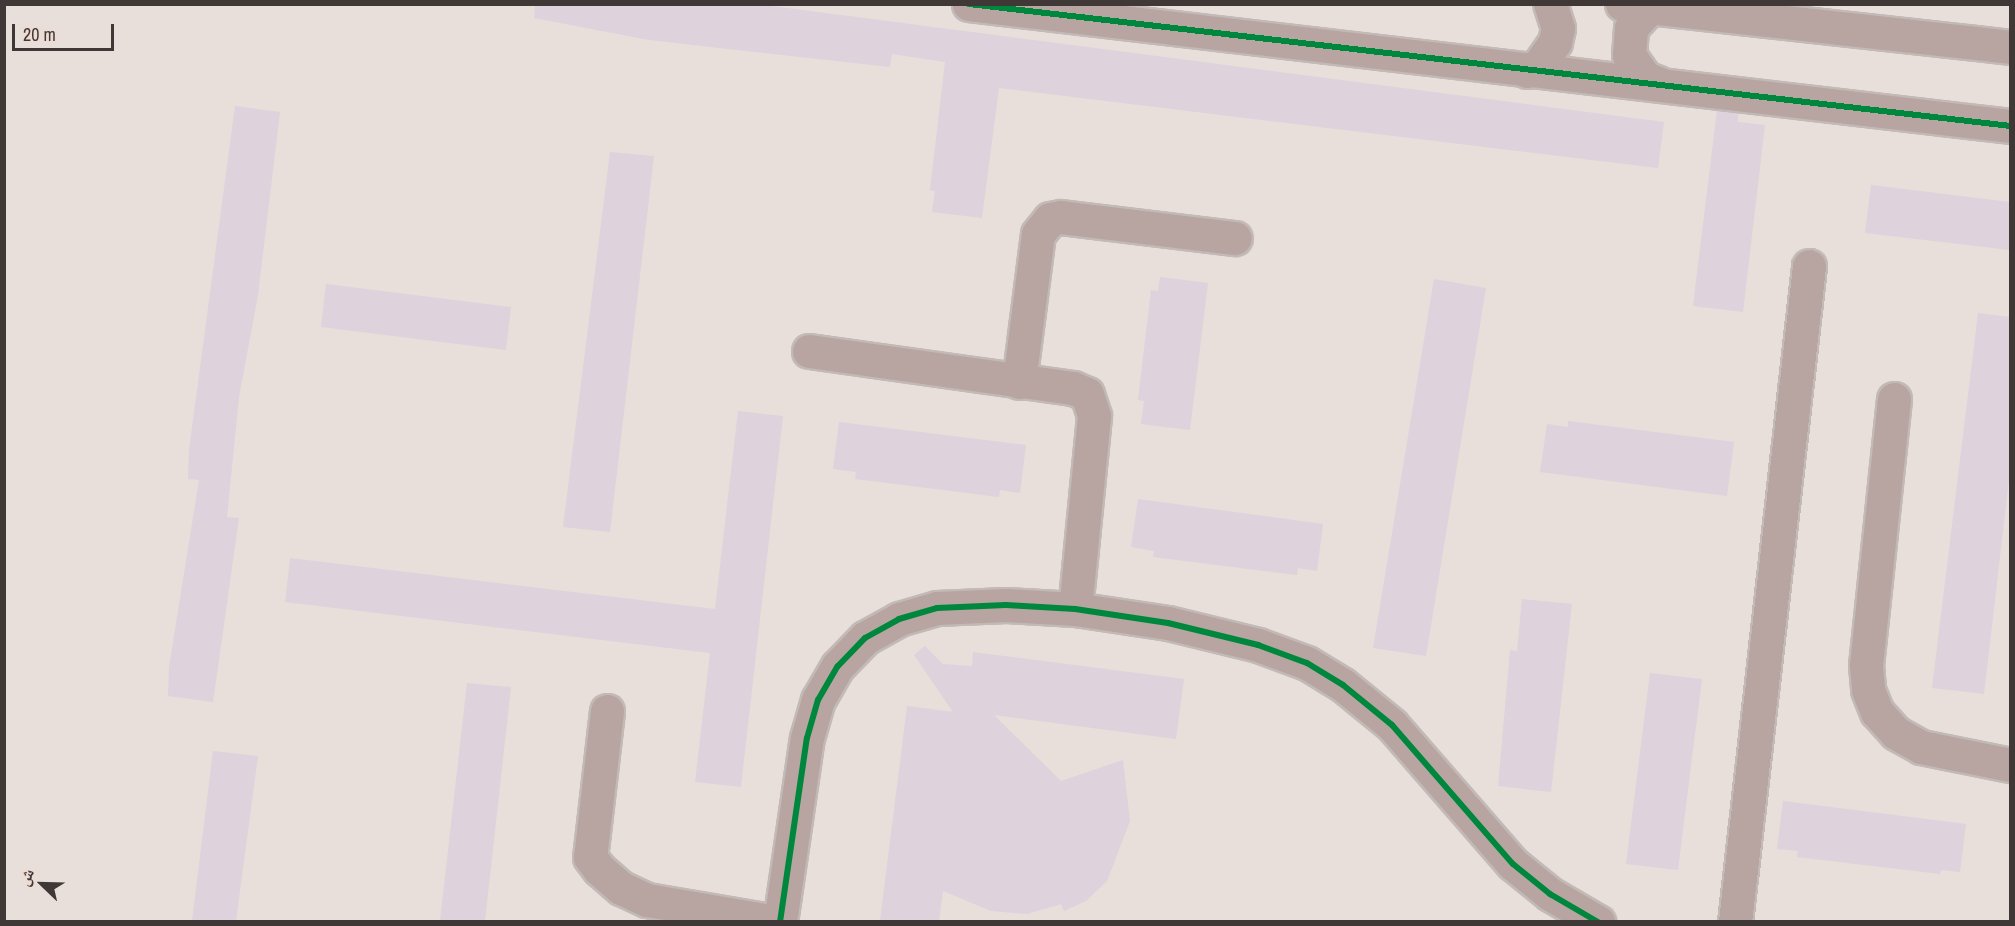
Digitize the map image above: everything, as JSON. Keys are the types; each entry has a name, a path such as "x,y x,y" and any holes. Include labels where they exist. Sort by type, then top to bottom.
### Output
{"street":[{"path":"969,4 2010,126"},
{"path":"1527,70 1539,64 1555,42 1558,28 1550,4"},
{"path":"1658,83 1646,78 1629,56 1630,28 1635,6 2010,47"},
{"path":"1019,382 1038,234 1050,219 1061,217 1235,238"},
{"path":"1735,921 1809,266"},
{"path":"809,351 1081,390 1094,408 1075,609"},
{"path":"1894,399 1866,665 1868,690 1877,712 1896,733 1921,747 2010,765"},
{"path":"608,711 590,857 621,888 647,900 778,921 807,738 818,700 838,666 866,638 899,619 937,608 1075,609 1168,623 1258,645 1307,663 1343,685 1392,725 1513,864 1550,894 1598,921"}],"building":[{"path":"535,4 757,4 1664,122 1658,168 999,88 982,218 932,212 935,191 930,190 945,62 892,54 890,67 649,40 534,18"},
{"path":"235,106 280,112 258,295 239,397 227,517 239,518 213,702 168,696 169,667 199,480 188,479 189,450"},
{"path":"1717,110 1738,113 1738,122 1765,125 1743,312 1693,306"},
{"path":"610,152 654,156 610,532 563,527"},
{"path":"1871,185 2010,202 2010,250 1865,233"},
{"path":"1160,277 1208,283 1190,430 1141,424 1144,401 1138,400 1151,290 1158,291"},
{"path":"1434,279 1486,288 1426,656 1373,648"},
{"path":"326,284 511,307 506,350 321,327"},
{"path":"1978,313 2010,317 2010,471 1984,694 1932,688"},
{"path":"738,411 783,416 741,787 695,782 710,653 285,602 290,558 715,609"},
{"path":"1568,421 1734,442 1727,496 1540,472 1547,424 1568,427"},
{"path":"839,422 1026,445 1020,493 1000,490 999,497 855,479 856,472 833,469"},
{"path":"1138,499 1323,524 1317,571 1298,568 1297,575 1153,557 1154,551 1131,547"},
{"path":"1522,599 1572,604 1551,792 1498,786 1510,650 1517,651"},
{"path":"925,646 943,664 972,666 973,652 1184,679 1176,739 994,715 1061,781 1123,760 1130,821 1107,881 1086,901 1064,911 1061,904 1027,914 991,911 943,891 939,921 880,921 907,706 953,712 914,655"},
{"path":"1650,673 1702,679 1678,870 1626,864"},
{"path":"467,683 511,687 485,921 440,921"},
{"path":"213,751 258,756 236,921 192,921"},
{"path":"1783,801 1966,824 1960,872 1941,870 1940,874 1797,857 1798,851 1777,849"}],"cycle path":[{"path":"969,4 2010,126"},
{"path":"780,922 807,738 818,700 838,666 865,638 899,619 937,608 1006,605 1075,609 1168,623 1258,645 1307,663 1343,685 1392,725 1513,864 1550,894 1598,922"}]}
